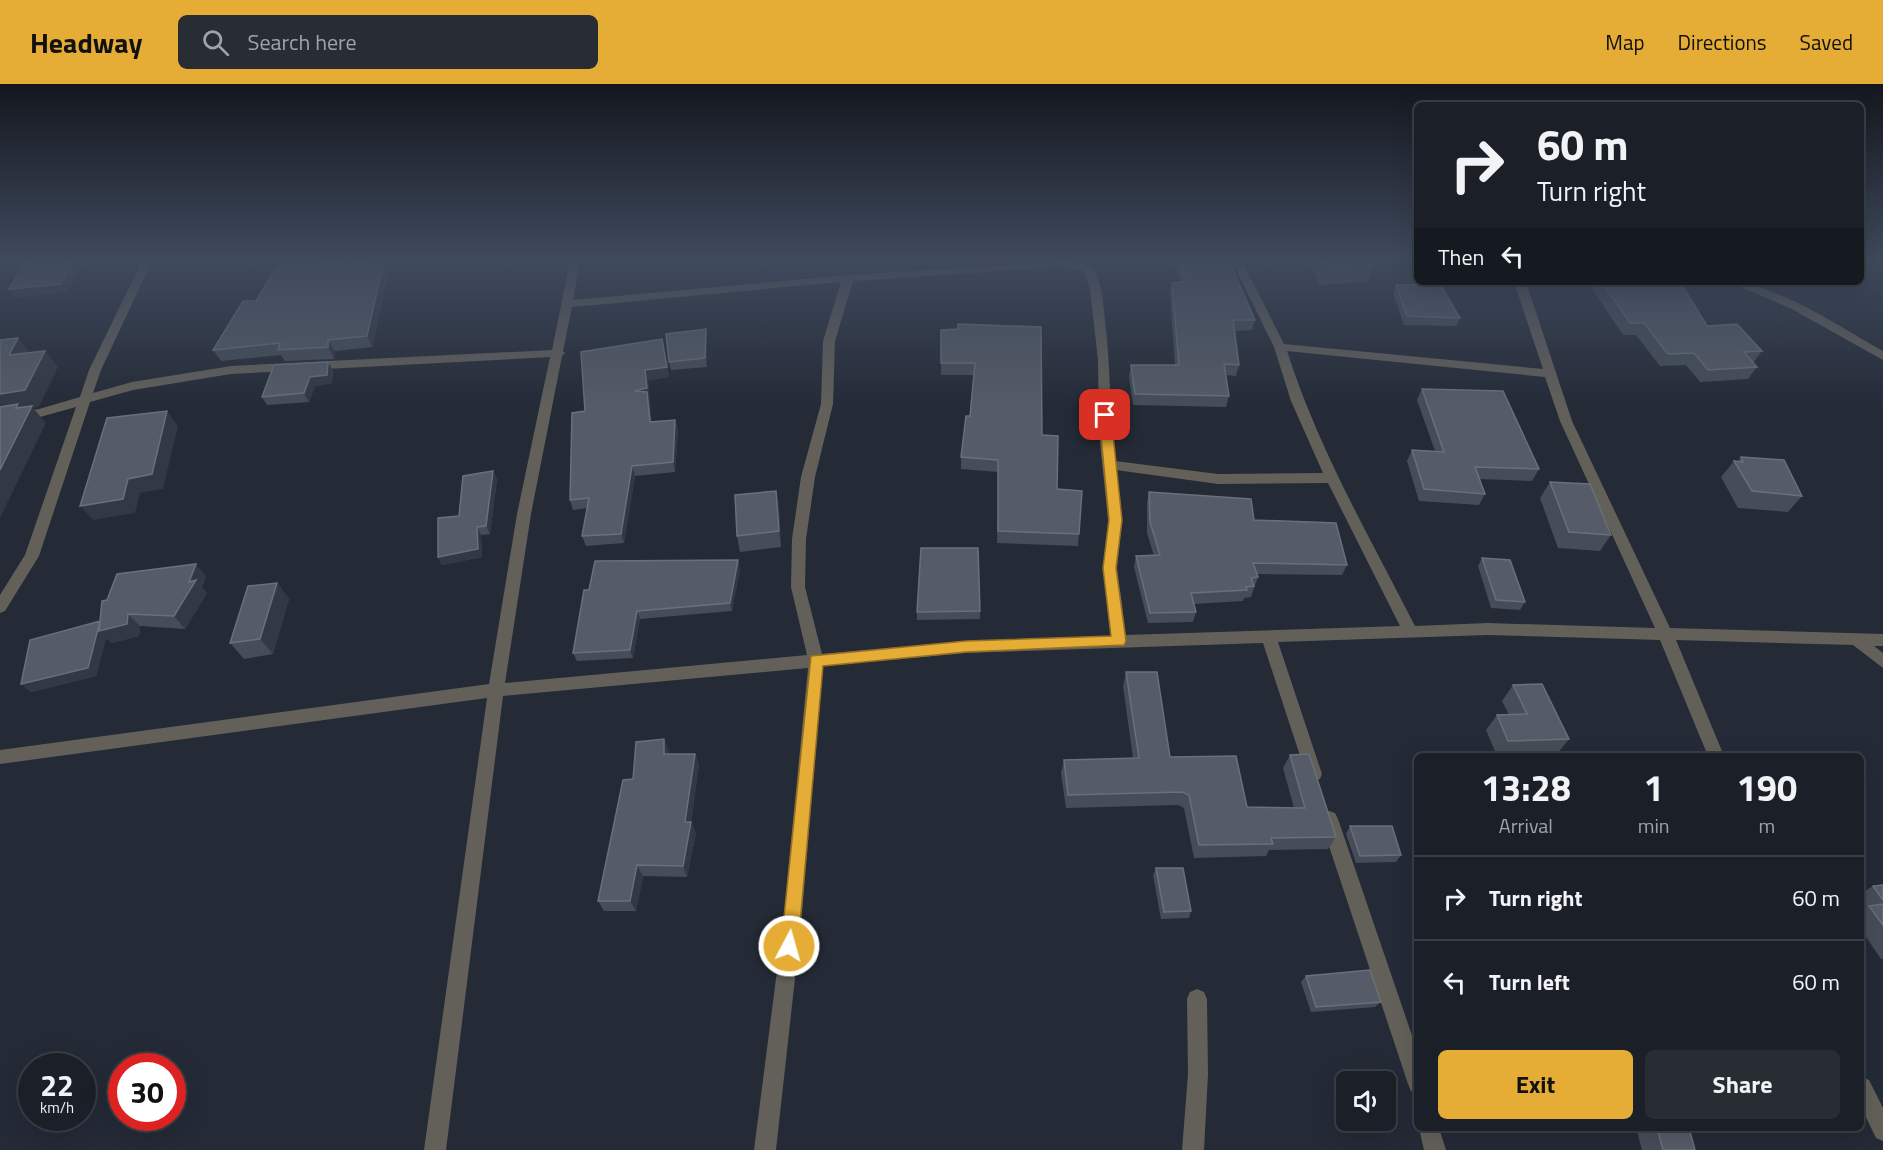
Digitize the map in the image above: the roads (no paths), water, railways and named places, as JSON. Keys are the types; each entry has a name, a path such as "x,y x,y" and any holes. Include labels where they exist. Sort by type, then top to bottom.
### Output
{"street":[{"path":"0,607 32,556 95,370 123,311"},
{"path":"435,1150 495,690 525,511 567,311"},
{"path":"765,1150 792,924 816,660 798,587 800,539 808,477 827,404 829,341 838,311"},
{"path":"1098,311 1116,520 1110,568 1119,641"},
{"path":"1262,311 1280,347 1296,401 1332,478 1411,632"},
{"path":"1530,311 1566,421 1666,635 1715,753"},
{"path":"1802,311 1883,356"},
{"path":"1280,347 1552,374"},
{"path":"0,419 40,413 132,386 231,370 559,353"},
{"path":"1110,465 1218,479 1332,478"},
{"path":"0,757 495,690 966,647 1488,629 1883,640"},
{"path":"1268,636 1414,1072"},
{"path":"1858,641 1883,662"},
{"path":"1193,1150 1198,1074 1197,999"},
{"path":"1864,1092 1883,1131"},
{"path":"1430,1131 1435,1150"}]}
